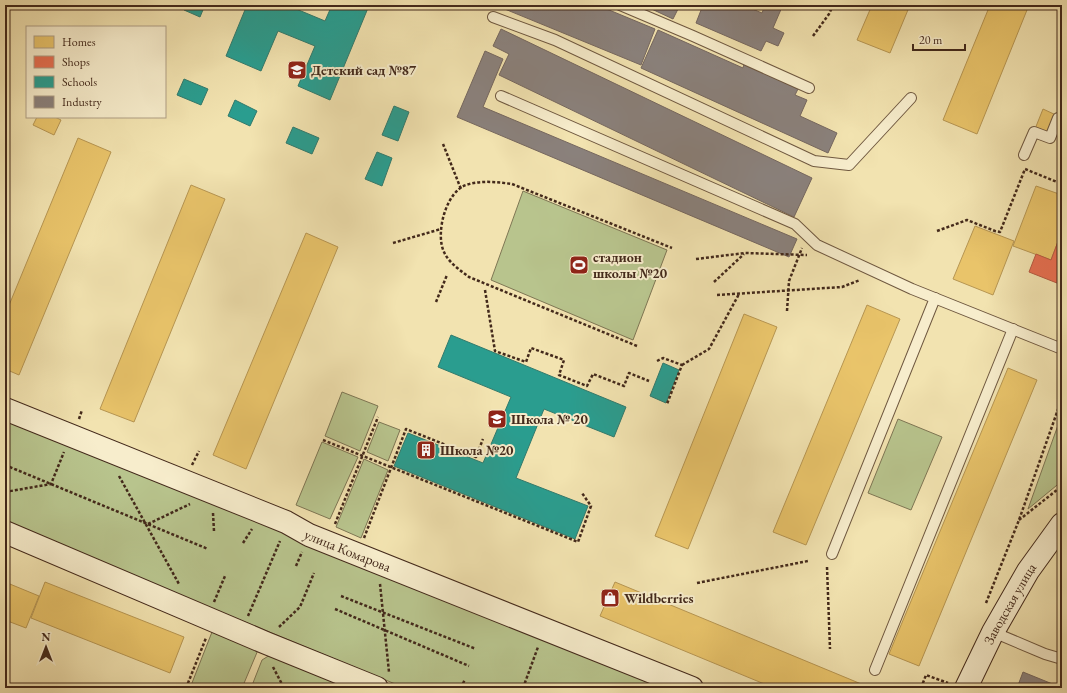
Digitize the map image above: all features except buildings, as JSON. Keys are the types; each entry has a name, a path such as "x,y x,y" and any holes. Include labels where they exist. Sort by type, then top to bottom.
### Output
{"street":[{"name":"улица Комарова","path":"5,409 286,522 309,535 692,688"},
{"name":"Заводская улица","path":"959,687 994,632 1028,571 1062,524"},
{"path":"5,532 266,643 383,682"}],"lane":[{"path":"620,5 809,88"},
{"path":"493,17 555,40 814,161 849,165 911,98"},
{"path":"501,96 795,224 817,245 912,289 1062,348"},
{"path":"1024,155 1034,132 1050,138 1058,118 1062,120"},
{"path":"832,554 935,298"},
{"path":"875,670 1013,329"},
{"path":"994,632 1045,654 1062,659"}],"path":[{"path":"813,36 829,14 832,5"},
{"path":"443,144 461,189"},
{"path":"936,230 967,220 1000,232 1025,169 1062,184"},
{"path":"637,346 470,277 456,268 444,252 440,236 442,218 451,197 465,185 487,181 512,184 672,248"},
{"path":"393,244 441,228"},
{"path":"787,311 789,281 805,243"},
{"path":"696,259 745,253 800,255 833,252"},
{"path":"714,282 745,253"},
{"path":"436,302 447,276"},
{"path":"716,295 842,287 861,280"},
{"path":"484,290 496,351 526,362 532,348 564,360 558,375 587,386 593,374 624,386 629,373 649,381"},
{"path":"666,404 682,366 709,349 739,294"},
{"path":"657,361 663,358 682,366"},
{"path":"984,606 1019,520 1062,398"},
{"path":"334,527 378,417"},
{"path":"363,539 406,429 476,457 483,439"},
{"path":"323,440 578,542 592,506 582,493"},
{"path":"51,484 67,445"},
{"path":"191,467 199,450"},
{"path":"5,465 208,549"},
{"path":"117,473 182,590"},
{"path":"5,492 51,484"},
{"path":"1019,520 1062,486"},
{"path":"148,524 195,501"},
{"path":"245,622 281,539"},
{"path":"697,583 808,561"},
{"path":"377,562 384,631 383,682"},
{"path":"826,567 830,649"},
{"path":"278,627 300,607 314,573"},
{"path":"212,608 225,576"},
{"path":"341,596 476,649"},
{"path":"335,609 469,666"},
{"path":"522,688 545,628"},
{"path":"186,688 208,633"},
{"path":"921,688 926,675 959,687"},
{"path":"461,688 465,679"}],"green space":[{"name":"стадион школы №20","path":"523,191 667,250 633,340 491,280"},
{"path":"342,392 378,406 360,451 325,436"},
{"path":"1062,414 1062,481 1028,509"},
{"path":"5,415 684,688 405,688 5,523"},
{"path":"898,419 942,437 911,510 868,493"},
{"path":"379,422 400,430 388,461 367,452"},
{"path":"322,442 358,457 330,519 296,505"},
{"path":"364,459 388,470 361,538 336,527"},
{"path":"212,632 258,650 242,688 190,688"},
{"path":"270,655 347,688 251,688 262,660"}],"place":[{"name":"Детский сад №87","path":"297,70"},
{"name":"стадион школы №20","path":"579,265"},
{"name":"Школа № 20","path":"497,419"},
{"name":"Школа №20","path":"426,450"},
{"name":"Wildberries","path":"610,598"}]}
